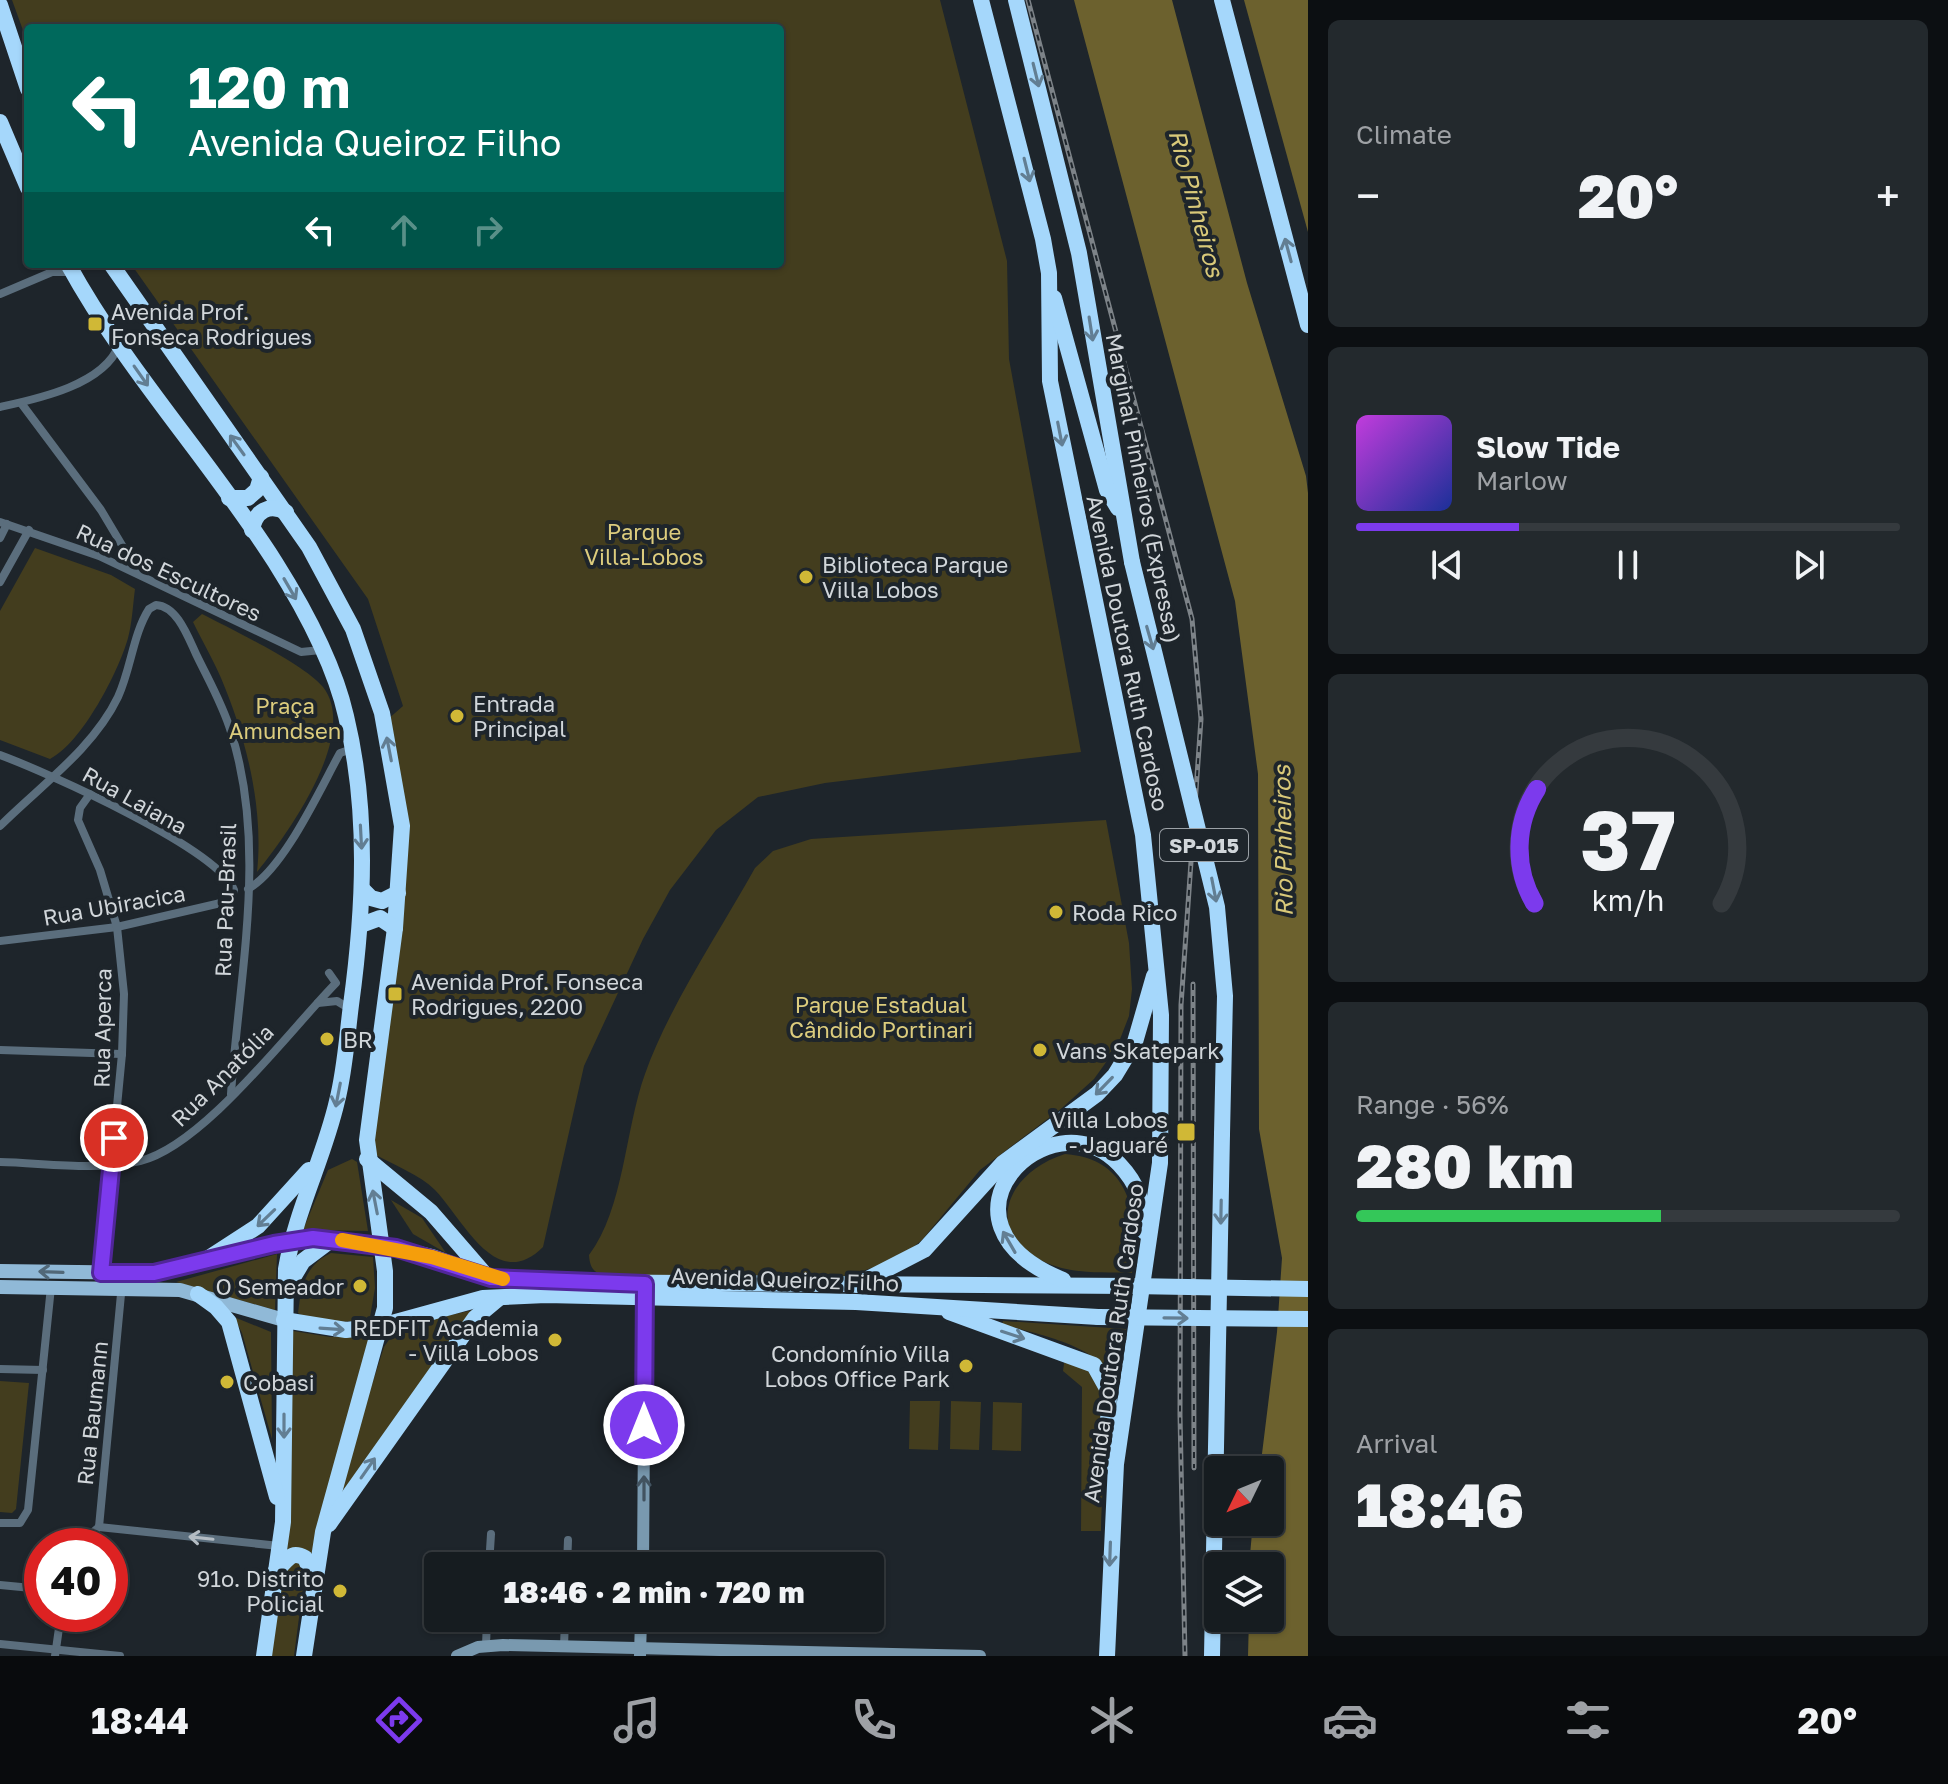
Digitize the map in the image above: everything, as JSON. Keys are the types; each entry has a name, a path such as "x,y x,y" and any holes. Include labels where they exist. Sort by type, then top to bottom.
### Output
{"highway":[{"name":"Avenida Doutora Ruth Cardoso","path":"981,0 1030,181 1049,273 1050,381 1131,769 1143,835 1157,965 1162,1132 1113,1495 1107,1656"},
{"path":"992,0 996,27 993,40"},
{"name":"Marginal Pinheiros (Expressa)","path":"1016,0 1079,253 1132,562 1217,907 1225,996 1212,1656"},
{"path":"1222,0 1308,325"},
{"path":"0,5 6,44 24,81"},
{"path":"0,122 24,179"},
{"path":"70,268 119,345 252,530 307,618 346,714 352,749 362,834 361,925 338,1099 291,1241 284,1320 283,1522 264,1656"},
{"path":"114,268 286,512 338,595 366,663 382,713 402,826 395,928 367,1159 382,1245 386,1289 381,1326 323,1532 303,1656"},
{"path":"1049,273 1068,358 1107,490 1122,512"},
{"path":"229,498 248,498 257,490 261,477"},
{"path":"252,530 254,519 262,511 275,508 286,512"},
{"path":"362,889 371,898 382,901 398,893"},
{"path":"361,925 380,918 395,928"},
{"path":"855,1286 924,1250 1003,1163 1083,1106 1115,1075 1140,1031 1157,965"},
{"path":"1072,1284 1021,1259 1009,1247 1000,1224 1000,1194 1005,1181 1035,1153 1058,1144 1081,1144 1101,1150 1131,1176 1143,1211 1141,1251 1145,1269"},
{"path":"201,1263 258,1226 317,1159"},
{"path":"367,1159 431,1212 491,1278"},
{"path":"285,1292 303,1261 333,1239"},
{"name":"Avenida Queiroz Filho","path":"291,1241 333,1239 382,1245 432,1257 491,1278 645,1291 1098,1317 1308,1319"},
{"name":"Avenida Queiroz Filho","path":"284,1320 331,1330 381,1326 454,1304 501,1297 645,1291 1072,1284 1308,1289"},
{"path":"198,1294 216,1307 229,1322 261,1429 283,1522"},
{"path":"323,1532 475,1318 501,1297"},
{"path":"940,1307 958,1317 1078,1357 1100,1371 1109,1392 1107,1480 1113,1495"},
{"path":"276,1570 288,1557 297,1554 305,1558 314,1577"}],"main road":[{"name":"Avenida Queiroz Filho","path":"0,1287 51,1287 122,1280 291,1241"},
{"name":"Avenida Queiroz Filho","path":"0,1271 101,1273 198,1294 284,1320"}],"street":[{"path":"0,294 52,272 70,268"},
{"path":"0,407 71,388 108,362 119,345"},
{"path":"21,403 101,510 138,573"},
{"path":"0,538 3,523"},
{"name":"Rua dos Escultores","path":"3,523 29,530 138,573 301,652 321,650"},
{"path":"0,582 29,530"},
{"name":"Rua Pau-Brasil","path":"51,775 85,743 117,699 145,616 156,605 171,610 188,637 231,731 246,807 248,889 231,1094"},
{"path":"248,889 266,876 340,753 352,749"},
{"name":"Rua Laiana","path":"0,755 51,775 168,836 230,882 232,897"},
{"path":"0,826 51,775"},
{"name":"Rua Aperca","path":"90,794 80,808 78,820 100,870 117,927 124,994 122,1054 101,1273"},
{"name":"Rua Ubiracica","path":"0,941 117,927 189,912 232,897"},
{"name":"Rua Anatólia","path":"0,1162 111,1165 141,1161 170,1150 231,1094 336,983 329,973"},
{"path":"317,1003 337,1001 350,1010"},
{"path":"0,1050 122,1054"},
{"name":"Rua Baumann","path":"99,1527 122,1280"},
{"path":"0,1523 16,1524 27,1517 51,1287"},
{"path":"643,1552 645,1291"},
{"path":"0,1369 43,1370"},
{"path":"314,1577 328,1503 353,1423"},
{"path":"99,1527 279,1546"},
{"path":"490,1552 491,1534"},
{"path":"568,1540 568,1552"},
{"path":"0,1585 24,1587"},
{"path":"56,1652 59,1632"},
{"path":"486,1632 486,1646"},
{"path":"564,1647 565,1632"},
{"path":"640,1653 641,1632"},
{"path":"0,1644 120,1656"},
{"path":"457,1656 486,1646 564,1647 640,1653 980,1656"}],"green space":[{"name":"Parque Villa-Lobos","path":"12,0 940,0 1007,261 1009,359 1081,752 825,783 758,797 716,830 670,890 643,939 584,1066 543,1247 526,1259 510,1262 496,1257 469,1233 435,1190 376,1155 372,1137 401,904 387,720 403,706 368,599 134,268 784,268 784,24 24,24 24,33"},
{"path":"35,548 111,575 135,589 128,638 108,687 74,738 50,759 0,740 0,611"},
{"name":"Praça Amundsen","path":"202,614 314,678 323,687 332,707 333,731 315,783 301,810 257,872 258,823 251,773 230,701 193,622"},
{"name":"Parque Estadual Cândido Portinari","path":"1106,820 1129,943 1132,989 1129,1016 1117,1047 1094,1079 1062,1108 980,1170 922,1240 901,1257 844,1278 611,1277 595,1271 589,1255 610,1215 638,1096 655,1049 681,996 755,868 773,851 811,839"},
{"path":"1065,1154 1088,1158 1118,1179 1132,1212 1132,1273 1062,1268 1030,1254 1016,1240 1008,1224 1008,1208 1014,1191 1026,1176 1043,1163"},
{"path":"352,1159 357,1162 368,1231 303,1230 328,1170"},
{"path":"391,1200 422,1218 446,1253 413,1234"},
{"path":"331,1253 373,1257 375,1288 370,1317 333,1322 298,1313 310,1270"},
{"path":"277,1254 275,1310 176,1282"},
{"path":"473,1310 340,1499 336,1497 384,1347 398,1327"},
{"path":"234,1317 271,1332 272,1439 242,1333"},
{"path":"1003,1321 1126,1329 1117,1391 1111,1375 1087,1353 1053,1338 1002,1324"},
{"path":"293,1331 330,1337 369,1335 370,1339 311,1556 287,1550"},
{"path":"1065,1357 1089,1370 1100,1391 1104,1429 1101,1531 1081,1531 1082,1387 1063,1371"},
{"path":"0,1381 29,1383 16,1509 12,1513 0,1512"},
{"path":"910,1401 940,1401 938,1450 909,1449"},
{"path":"951,1401 981,1402 979,1450 950,1449"},
{"path":"993,1402 1022,1403 1021,1451 992,1450"},
{"path":"295,1560 305,1571 294,1656 270,1656 284,1571"}],"water":[{"name":"Rio Pinheiros","path":"1074,0 1172,0 1247,283 1306,476 1308,1656 1248,1656 1249,1632 1284,1632 1284,1552 1250,1552 1252,1536 1284,1536 1284,1456 1262,1456 1277,1332 1282,1258 1259,1129 1258,774 1235,601"},
{"path":"1244,0 1308,0 1308,232"}],"railway":[{"path":"1028,0 1192,619 1201,719 1181,1005 1180,1415 1185,1656"},
{"path":"1193,984 1194,1468"}],"slow traffic":[{"path":"342,1240 382,1245 432,1257 491,1278 503,1279"}],"place":[{"name":"Avenida Prof. Fonseca Rodrigues","path":"95,324"},
{"name":"Biblioteca Parque Villa Lobos","path":"806,577"},
{"name":"Entrada Principal","path":"457,716"},
{"name":"Roda Rico","path":"1056,912"},
{"name":"Avenida Prof. Fonseca Rodrigues, 2200","path":"395,994"},
{"name":"BR","path":"327,1039"},
{"name":"Vans Skatepark","path":"1040,1050"},
{"name":"Villa Lobos - Jaguaré","path":"1186,1132"},
{"name":"O Semeador","path":"360,1286"},
{"name":"REDFIT Academia - Villa Lobos","path":"555,1340"},
{"name":"Condomínio Villa Lobos Office Park","path":"966,1366"},
{"name":"Cobasi","path":"227,1382"},
{"name":"91o. Distrito Policial","path":"340,1591"}],"route":[{"path":"114,1138 101,1273 154,1273 240,1251 313,1238 396,1248 491,1278 645,1284 644,1425"}]}
